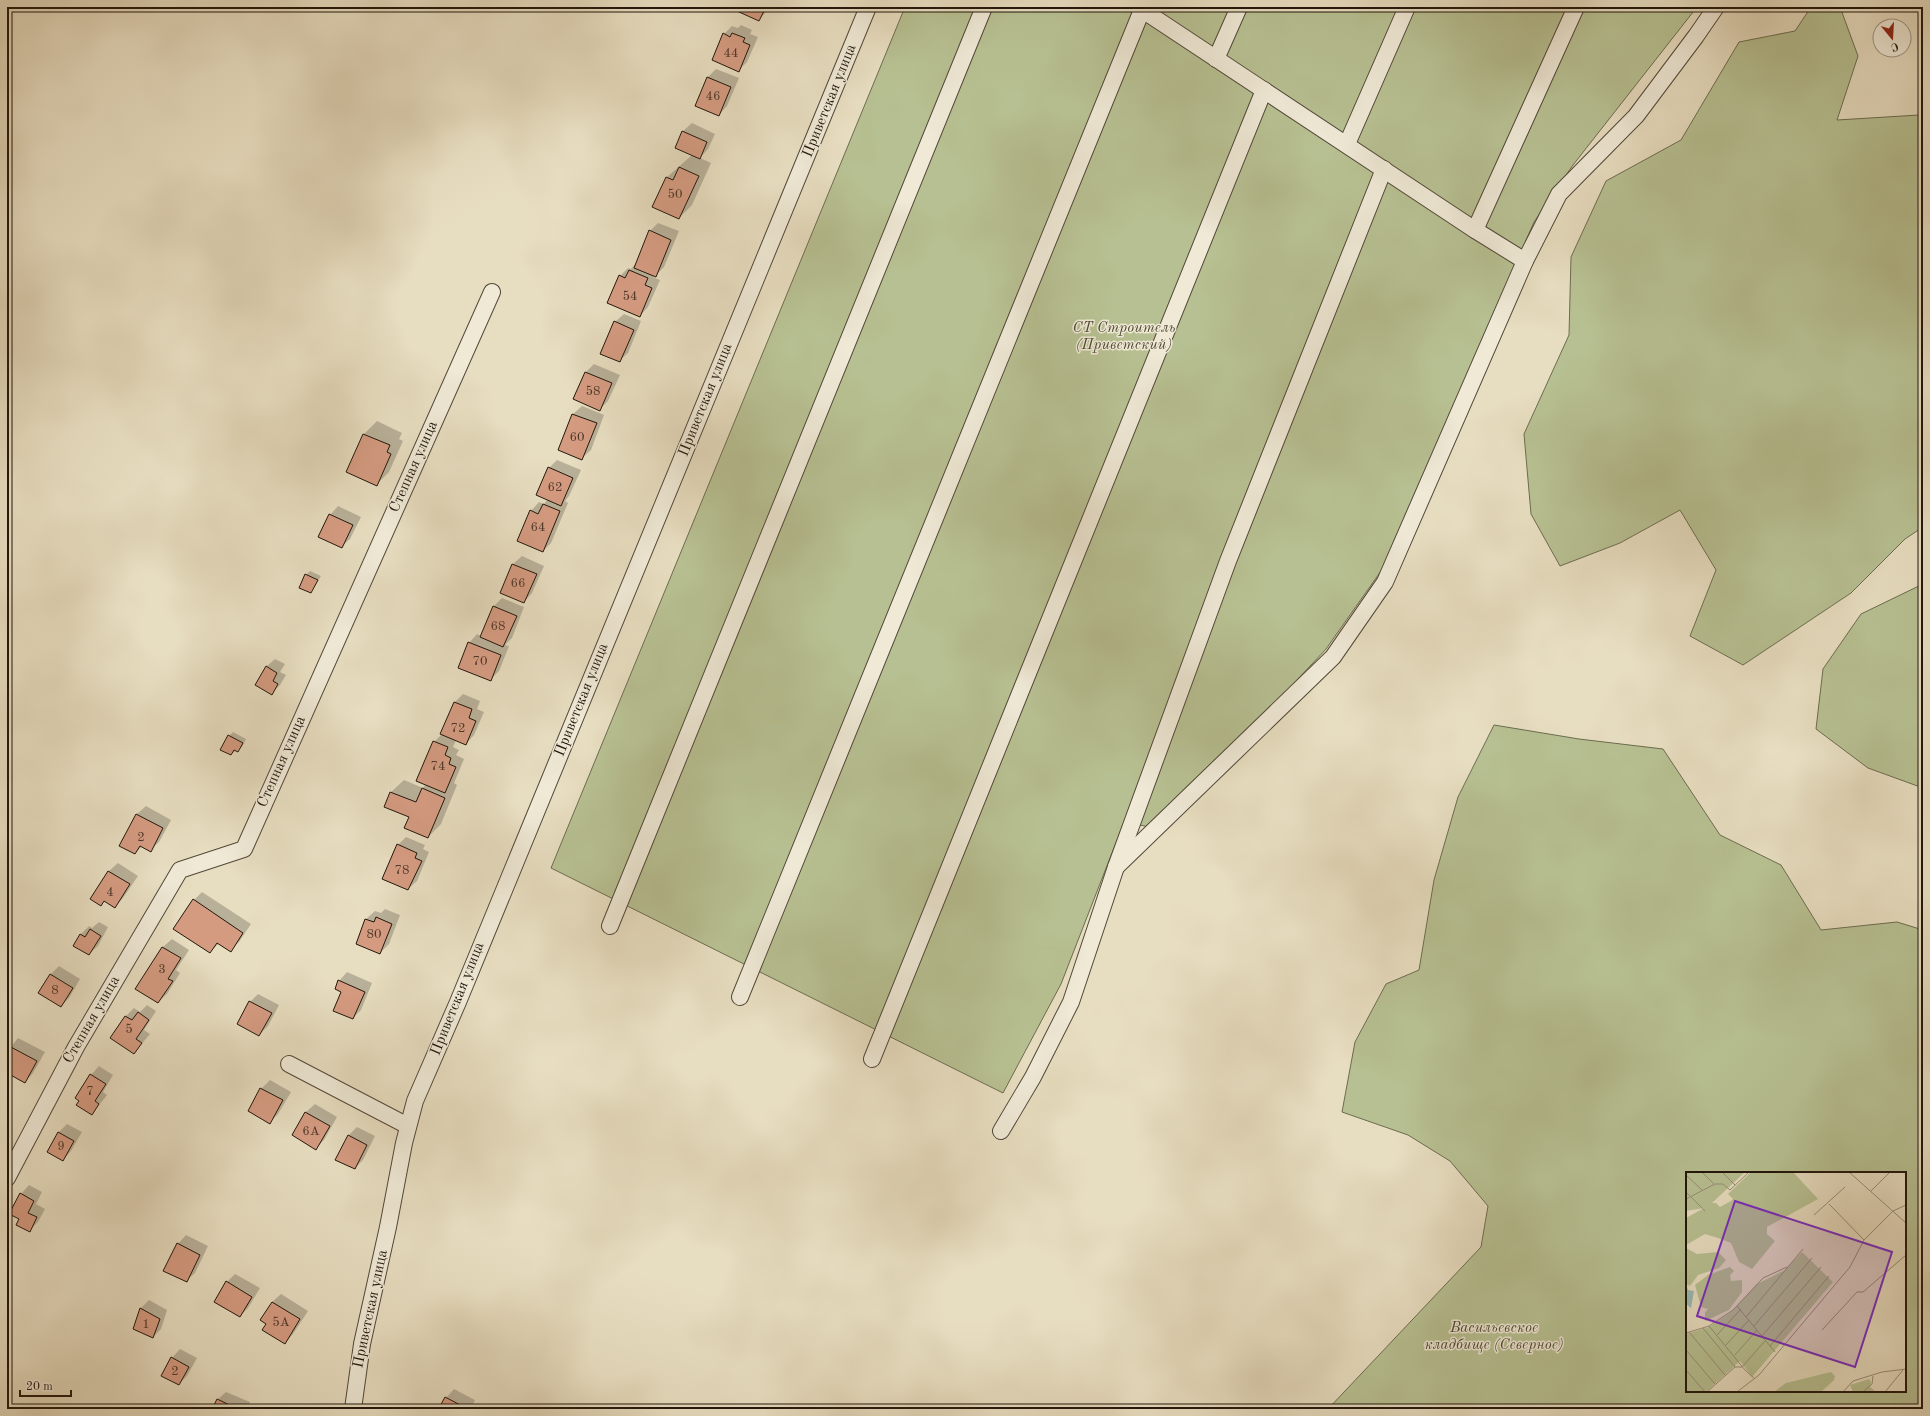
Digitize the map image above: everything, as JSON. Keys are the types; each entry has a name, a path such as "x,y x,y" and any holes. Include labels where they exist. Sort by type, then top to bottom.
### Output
{"street":[{"name":"Приветская улица","path":"353,1409 362,1344 388,1227 404,1143 415,1101 458,1002 868,7"},
{"path":"610,926 984,7"},
{"path":"1216,59 1239,7"},
{"path":"1347,144 1407,7"},
{"path":"1475,230 1576,7"},
{"path":"1116,867 1333,657 1385,582 1525,261 1559,194 1636,116 1716,7"},
{"path":"740,996 1140,8 1475,230 1525,261"},
{"path":"872,1059 1264,90"},
{"path":"1001,1131 1033,1077 1071,1002 1116,867 1228,561 1384,169"},
{"name":"Степная улица","path":"7,1178 76,1047 180,870 244,849 492,292"},
{"path":"289,1064 408,1126"}],"green space":[{"name":"СТ Строитель (Приветский)","path":"905,7 1697,7 1573,165 1534,222 1381,571 1326,649 1281,697 1150,827 1124,822 1061,984 1003,1093 551,868"},
{"path":"1811,7 1840,7 1858,56 1837,120 1919,115 1923,122 1923,527 1905,539 1851,593 1743,665 1690,636 1716,570 1680,510 1620,543 1560,566 1531,514 1524,434 1569,335 1571,257 1606,181 1681,140 1739,42 1795,31"},
{"path":"1923,584 1923,788 1868,768 1816,729 1823,669 1861,614"},
{"name":"Васильевское кладбище (Северное)","path":"1494,725 1579,739 1663,749 1720,835 1781,865 1821,930 1897,922 1923,930 1923,1409 1328,1409 1481,1247 1488,1206 1450,1161 1408,1135 1342,1112 1355,1042 1386,984 1419,970 1434,880 1458,797"}],"building":[{"path":"728,7 766,7 759,21"},
{"path":"723,33 730,37 732,33 745,38 743,42 750,45 739,72 712,60"},
{"path":"707,77 731,87 719,116 695,106"},
{"path":"682,131 707,142 700,159 675,148"},
{"path":"679,167 699,176 679,219 652,207 666,177 673,180"},
{"path":"649,230 671,240 656,277 634,268"},
{"path":"629,270 648,278 645,285 652,288 640,317 607,303 619,275 625,278"},
{"path":"614,321 634,330 620,362 600,354"},
{"path":"585,372 612,383 600,411 573,399"},
{"path":"572,414 597,423 582,460 558,450"},
{"path":"363,434 390,445 387,452 391,454 377,486 346,472"},
{"path":"548,467 573,478 561,506 536,495"},
{"path":"543,504 560,511 543,552 517,541 530,510 538,514"},
{"path":"329,514 353,525 342,548 318,537"},
{"path":"512,564 537,574 524,603 500,593"},
{"path":"305,574 318,580 311,593 299,588"},
{"path":"493,606 517,616 503,647 480,637"},
{"path":"468,642 501,655 491,681 458,668"},
{"path":"266,666 277,673 273,681 278,684 272,695 255,685"},
{"path":"454,702 472,709 469,718 476,721 466,745 440,734"},
{"path":"228,735 243,743 238,752 234,750 231,755 220,750"},
{"path":"433,741 448,747 445,755 451,758 449,764 456,767 445,793 416,781"},
{"path":"422,788 445,798 428,838 404,828 409,817 384,807 390,792 416,802"},
{"path":"136,814 163,828 151,852 140,846 135,854 119,846"},
{"path":"397,844 417,853 415,858 422,861 408,890 382,879"},
{"path":"108,871 130,884 115,908 104,901 101,906 90,899"},
{"path":"193,899 243,933 231,952 217,943 210,953 173,929"},
{"path":"376,917 392,924 380,954 356,944 365,919 374,922"},
{"path":"90,929 101,936 89,955 73,946 80,934 85,937"},
{"path":"162,947 181,958 168,979 173,981 158,1003 135,989"},
{"path":"50,974 73,988 61,1007 38,993"},
{"path":"338,980 365,992 353,1019 333,1011 341,992 335,989"},
{"path":"249,1001 272,1013 259,1036 237,1024"},
{"path":"138,1012 149,1020 136,1039 142,1043 134,1054 110,1038 125,1016 132,1020"},
{"path":"9,1046 37,1061 25,1083 7,1073 10,1064 7,1062 7,1049"},
{"path":"90,1074 106,1084 95,1101 99,1104 92,1115 76,1105 79,1101 75,1098"},
{"path":"260,1088 283,1100 270,1124 248,1111"},
{"path":"305,1112 330,1126 316,1150 292,1135"},
{"path":"58,1132 74,1141 63,1161 47,1152"},
{"path":"348,1135 367,1145 355,1169 335,1160"},
{"path":"20,1193 34,1201 28,1213 37,1217 30,1232 16,1225 19,1219 9,1214"},
{"path":"177,1243 200,1255 187,1282 163,1271"},
{"path":"226,1281 252,1297 240,1317 214,1302"},
{"path":"272,1302 300,1319 285,1344 262,1330 266,1324 260,1320"},
{"path":"140,1308 160,1319 153,1338 133,1329"},
{"path":"171,1357 189,1367 179,1385 161,1376"},
{"path":"445,1397 468,1409 439,1408"},
{"path":"217,1399 238,1409 212,1409"}]}
